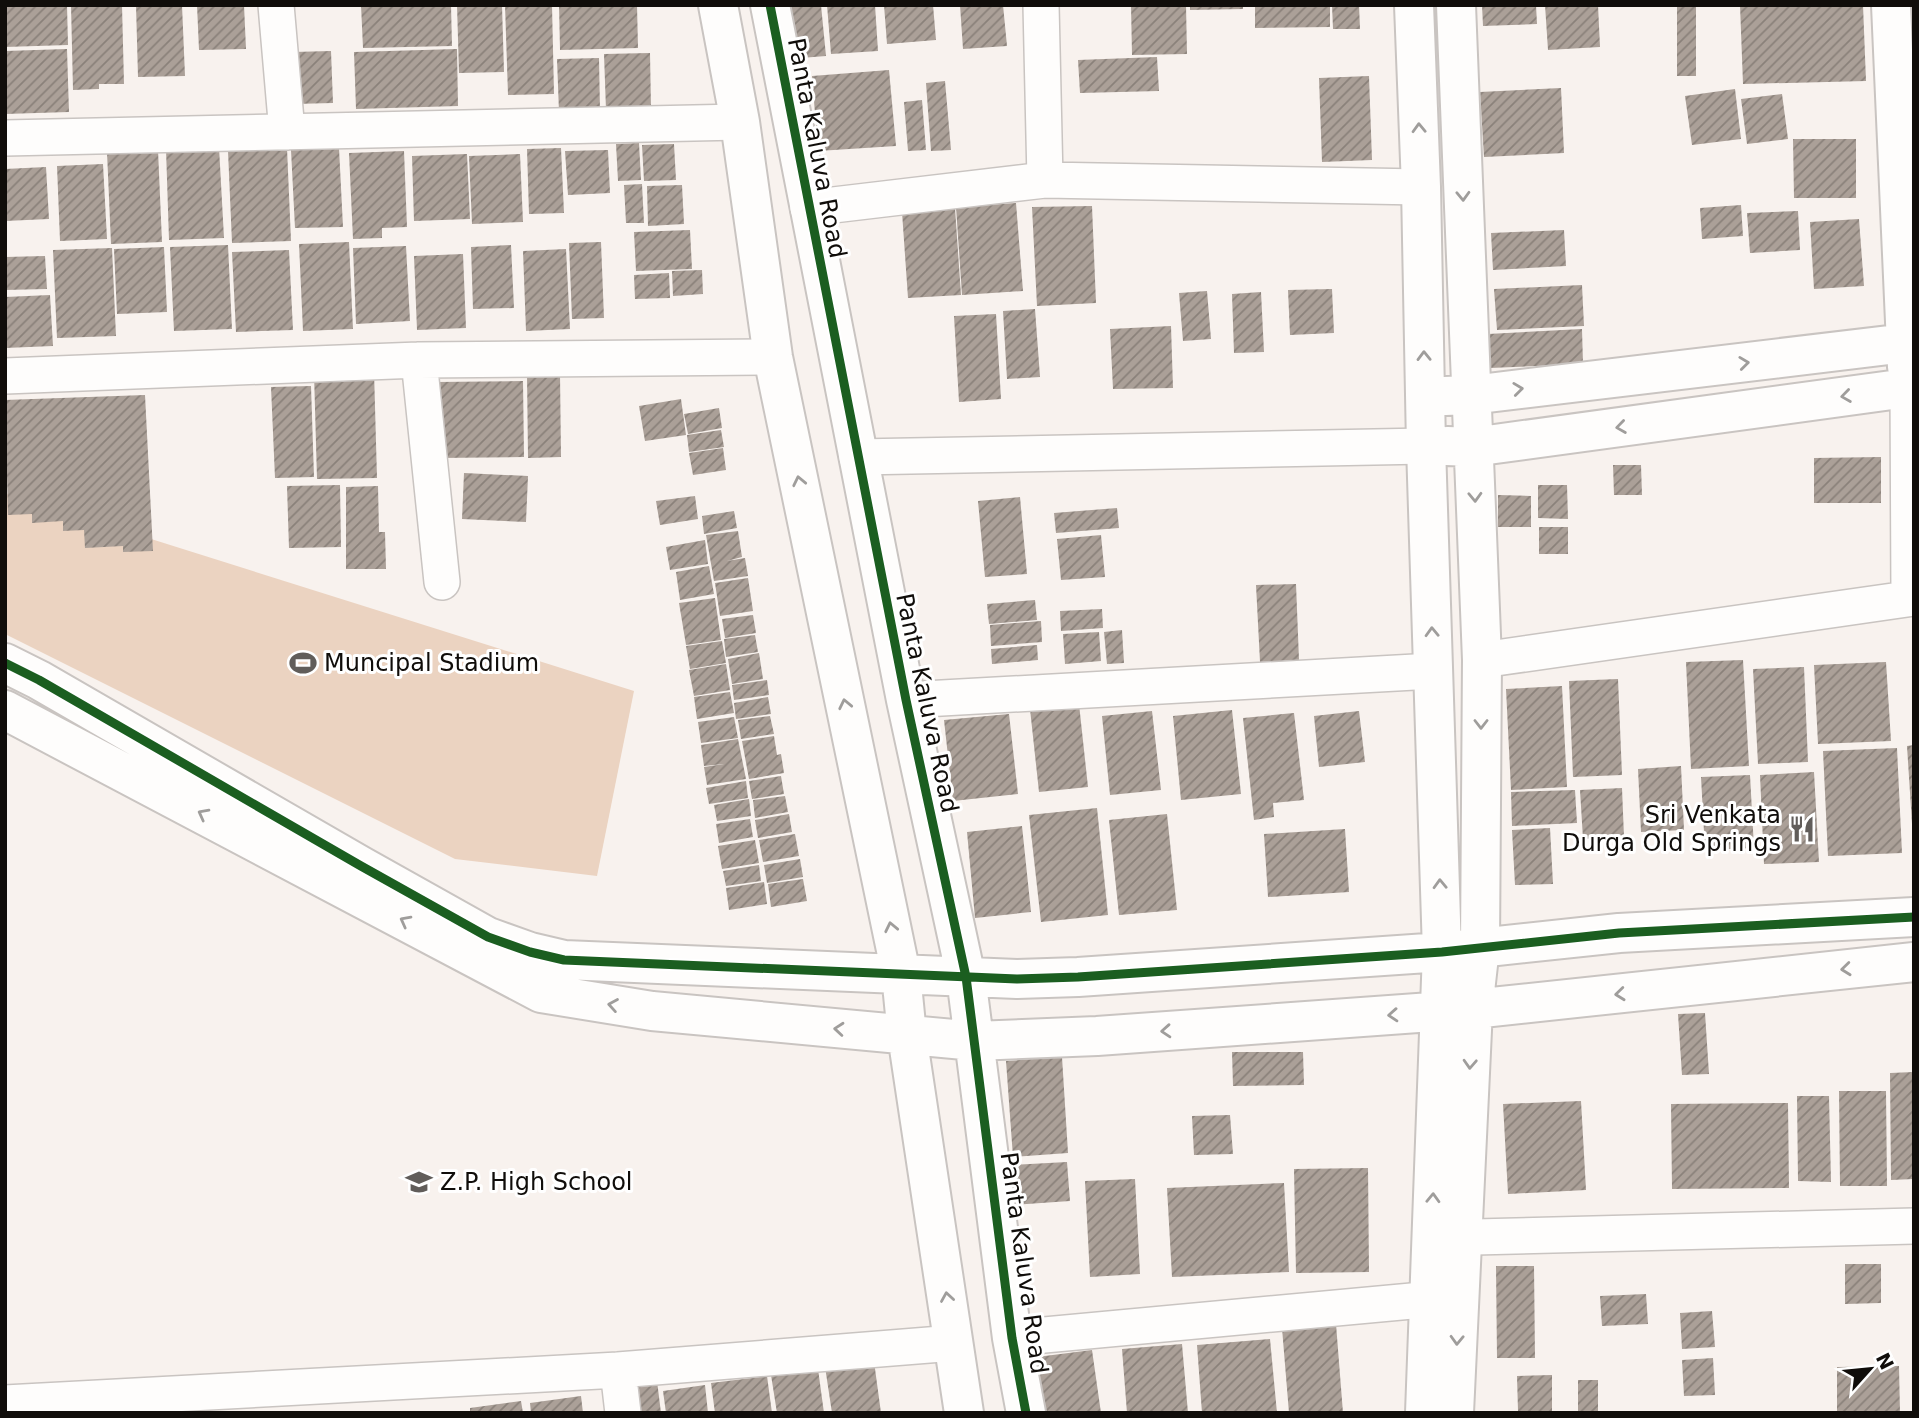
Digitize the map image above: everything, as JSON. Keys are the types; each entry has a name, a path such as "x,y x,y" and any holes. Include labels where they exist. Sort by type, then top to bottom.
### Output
{"street":[{"path":"276,5 287,132"},
{"path":"718,5 740,122 773,357 901,974 907,1035 964,1413"},
{"name":"Panta Kaluva Road","path":"770,5 857,457 966,977 1012,1338 1026,1413"},
{"path":"1041,5 1045,180"},
{"path":"1413,5 1421,187 1441,952 1456,1010 1444,1299 1454,1413"},
{"path":"1456,5 1482,660 1480,947 1456,1010"},
{"path":"1482,660 1912,598 1910,343 1891,5"},
{"path":"5,138 740,122"},
{"path":"808,208 1045,180 1421,187"},
{"path":"1425,397 1471,395 1910,343"},
{"path":"5,376 419,360 773,357"},
{"path":"419,360 442,582"},
{"path":"857,457 1472,447 1911,388"},
{"path":"5,663 488,937 530,952 564,960 966,977 1078,977 1441,952 1619,933 1914,917"},
{"path":"906,700 1433,671"},
{"path":"5,709 541,992 652,1011 975,1041 1097,1036 1456,1010 1914,962"},
{"path":"1446,1238 1914,1226"},
{"path":"1012,1338 1444,1299"},
{"path":"1425,1413 1444,1299"},
{"path":"5,1403 618,1370 954,1343"},
{"path":"618,1370 623,1413"}],"shaded area":[{"name":"Muncipal Stadium","path":"5,493 634,691 597,876 455,859 5,634"}],"building":[{"path":"5,5 67,5 68,45 5,47"},
{"path":"71,5 122,5 124,84 99,84 99,89 73,90"},
{"path":"136,5 182,5 185,76 138,77"},
{"path":"197,5 244,5 246,49 199,50"},
{"path":"361,5 451,5 452,46 363,48"},
{"path":"457,5 502,5 504,72 459,73"},
{"path":"505,5 552,5 554,94 508,95"},
{"path":"559,5 637,5 638,48 560,50"},
{"path":"783,5 821,5 826,56 788,59"},
{"path":"827,5 875,5 878,51 831,54"},
{"path":"884,5 933,5 936,40 887,44"},
{"path":"960,5 1003,5 1007,46 963,49"},
{"path":"1131,5 1186,5 1187,54 1132,55"},
{"path":"1190,5 1243,5 1243,9 1190,10"},
{"path":"1255,5 1330,5 1330,27 1255,28"},
{"path":"1332,5 1359,5 1360,29 1333,29"},
{"path":"1482,5 1536,5 1537,24 1483,26"},
{"path":"1545,5 1598,5 1600,47 1548,50"},
{"path":"1677,5 1696,5 1696,76 1677,76"},
{"path":"1740,5 1863,5 1866,81 1743,84"},
{"path":"67,49 69,112 5,114 5,51"},
{"path":"457,49 458,106 356,109 354,52"},
{"path":"331,51 333,103 294,104 293,52"},
{"path":"650,53 651,109 606,110 604,54"},
{"path":"1157,57 1159,91 1080,93 1078,60"},
{"path":"599,58 600,111 559,112 557,59"},
{"path":"889,70 896,146 818,151 812,76"},
{"path":"1369,76 1372,160 1322,162 1319,78"},
{"path":"945,81 951,150 931,151 926,83"},
{"path":"1561,88 1564,153 1484,157 1480,92"},
{"path":"1735,89 1741,139 1692,145 1685,96"},
{"path":"1782,94 1788,139 1747,144 1741,99"},
{"path":"922,100 926,150 908,151 904,102"},
{"path":"1793,139 1856,139 1856,198 1794,198"},
{"path":"639,143 641,180 618,181 616,144"},
{"path":"674,144 676,180 644,181 642,145"},
{"path":"219,147 224,238 169,240 166,149"},
{"path":"287,148 291,241 232,243 228,151"},
{"path":"339,148 343,227 295,228 291,150"},
{"path":"561,148 564,213 529,214 527,149"},
{"path":"158,150 162,242 111,244 107,152"},
{"path":"608,150 610,193 568,195 565,151"},
{"path":"404,151 407,227 382,228 382,238 353,239 349,153"},
{"path":"467,154 470,219 414,221 412,156"},
{"path":"520,154 523,222 472,224 469,156"},
{"path":"103,164 107,239 60,241 57,166"},
{"path":"46,167 49,219 5,221 5,169"},
{"path":"642,184 644,223 626,223 624,185"},
{"path":"682,185 684,224 648,226 647,186"},
{"path":"1016,203 1023,291 962,295 956,207"},
{"path":"1741,205 1743,236 1702,239 1700,208"},
{"path":"1092,206 1096,303 1037,306 1032,207"},
{"path":"955,208 961,295 908,298 902,212"},
{"path":"1798,211 1800,250 1750,253 1747,213"},
{"path":"1859,219 1864,286 1814,289 1810,222"},
{"path":"690,230 692,269 636,271 634,232"},
{"path":"1564,230 1566,266 1493,270 1491,233"},
{"path":"349,242 353,329 303,331 299,244"},
{"path":"601,242 604,318 572,319 569,243"},
{"path":"228,245 232,329 174,331 170,247"},
{"path":"511,245 514,308 473,309 471,247"},
{"path":"406,246 410,321 356,324 353,248"},
{"path":"164,247 167,312 117,314 114,249"},
{"path":"112,248 116,336 57,338 53,250"},
{"path":"566,249 570,329 526,331 523,251"},
{"path":"289,250 293,330 236,332 232,252"},
{"path":"463,254 466,328 417,330 414,256"},
{"path":"45,256 47,289 5,290 5,257"},
{"path":"702,270 703,294 673,296 672,271"},
{"path":"669,273 670,298 635,299 634,275"},
{"path":"1582,285 1584,326 1497,330 1494,289"},
{"path":"1332,289 1334,333 1290,335 1288,290"},
{"path":"1207,291 1211,339 1183,341 1179,293"},
{"path":"1261,292 1264,352 1234,353 1232,294"},
{"path":"50,295 53,346 5,348 5,297"},
{"path":"1035,309 1040,377 1007,379 1003,311"},
{"path":"996,314 1001,399 959,402 954,316"},
{"path":"1171,326 1173,388 1113,389 1110,329"},
{"path":"1582,329 1583,364 1490,368 1488,334"},
{"path":"374,371 377,478 317,479 314,373"},
{"path":"527,374 560,374 561,457 528,458"},
{"path":"523,381 524,457 438,458 437,382"},
{"path":"311,386 314,477 275,478 271,387"},
{"path":"145,395 153,551 123,552 123,546 85,548 84,530 63,531 63,521 32,523 32,514 8,515 5,400"},
{"path":"681,399 686,435 645,441 639,406"},
{"path":"719,408 722,428 688,434 684,414"},
{"path":"721,430 724,447 689,452 687,435"},
{"path":"723,448 726,470 693,475 689,453"},
{"path":"1881,457 1881,503 1814,503 1814,458"},
{"path":"1613,465 1641,465 1642,495 1614,495"},
{"path":"464,473 528,476 526,522 462,519"},
{"path":"340,485 341,547 289,548 287,486"},
{"path":"1538,485 1567,485 1568,519 1538,518"},
{"path":"378,486 379,532 385,532 386,569 346,569 346,487"},
{"path":"1498,495 1531,496 1531,527 1498,527"},
{"path":"695,496 698,519 660,525 656,501"},
{"path":"1020,497 1027,574 985,577 978,501"},
{"path":"1117,508 1119,528 1056,533 1054,513"},
{"path":"734,511 737,528 704,534 702,516"},
{"path":"1539,527 1568,527 1568,554 1539,554"},
{"path":"738,531 742,557 727,561 745,558 748,576 714,581 706,535"},
{"path":"1101,535 1105,577 1061,580 1057,539"},
{"path":"705,540 708,564 670,570 666,547"},
{"path":"709,566 714,594 680,600 676,572"},
{"path":"748,578 753,611 720,616 715,583"},
{"path":"1296,584 1299,660 1260,662 1256,585"},
{"path":"715,598 721,640 686,645 679,603"},
{"path":"1035,600 1037,620 989,624 987,604"},
{"path":"1102,609 1103,628 1061,631 1060,611"},
{"path":"753,615 756,633 725,638 722,619"},
{"path":"1041,621 1042,642 991,646 990,625"},
{"path":"1122,630 1124,663 1107,664 1104,632"},
{"path":"1099,632 1101,661 1065,664 1063,634"},
{"path":"755,635 758,652 726,657 724,639"},
{"path":"722,641 726,663 690,669 686,646"},
{"path":"1037,645 1038,660 992,664 991,649"},
{"path":"759,653 763,679 732,684 728,659"},
{"path":"1743,660 1749,766 1691,769 1686,662"},
{"path":"1886,662 1891,741 1818,744 1814,665"},
{"path":"726,664 730,690 694,696 689,670"},
{"path":"1804,667 1808,762 1758,764 1753,669"},
{"path":"1618,679 1622,775 1573,777 1569,681"},
{"path":"767,680 769,695 734,700 732,685"},
{"path":"1562,686 1567,787 1511,790 1506,689"},
{"path":"730,692 734,713 697,719 694,697"},
{"path":"768,697 771,714 736,719 734,703"},
{"path":"1079,704 1088,787 1039,792 1030,709"},
{"path":"1232,710 1241,794 1181,800 1173,716"},
{"path":"1152,711 1161,790 1110,795 1102,716"},
{"path":"1359,711 1365,762 1319,767 1314,716"},
{"path":"1294,713 1304,800 1273,803 1274,817 1254,820 1243,718"},
{"path":"1009,714 1018,794 953,801 944,720"},
{"path":"770,716 774,734 741,739 738,720"},
{"path":"734,717 738,738 701,743 698,722"},
{"path":"774,736 784,773 749,779 742,741"},
{"path":"738,739 746,779 707,785 704,767 724,764 704,766 701,745"},
{"path":"1914,745 1914,824 1912,824 1907,746"},
{"path":"1897,748 1902,853 1828,856 1823,751"},
{"path":"1681,766 1684,830 1641,832 1638,769"},
{"path":"1814,772 1819,862 1764,864 1760,775"},
{"path":"1750,775 1754,848 1705,850 1701,777"},
{"path":"781,776 784,794 752,799 749,781"},
{"path":"746,781 748,798 709,804 706,788"},
{"path":"1622,788 1624,837 1583,839 1580,790"},
{"path":"1575,790 1577,823 1512,826 1511,792"},
{"path":"785,796 788,812 755,818 753,800"},
{"path":"749,799 751,816 717,821 714,805"},
{"path":"1097,808 1108,915 1041,922 1029,815"},
{"path":"789,814 792,832 758,838 755,820"},
{"path":"1167,814 1177,910 1119,915 1109,820"},
{"path":"750,819 753,837 719,843 716,824"},
{"path":"1022,826 1031,912 975,918 967,832"},
{"path":"1550,828 1553,884 1515,885 1512,830"},
{"path":"1345,829 1349,892 1268,897 1264,834"},
{"path":"795,834 799,856 763,862 759,840"},
{"path":"755,840 759,863 722,869 718,846"},
{"path":"800,859 803,877 767,883 764,865"},
{"path":"759,865 761,881 726,886 723,871"},
{"path":"803,879 807,901 771,907 768,884"},
{"path":"764,882 767,904 729,910 726,888"},
{"path":"1705,1013 1709,1074 1682,1075 1678,1014"},
{"path":"1232,1052 1303,1052 1304,1085 1233,1086"},
{"path":"1062,1057 1068,1153 1013,1157 1006,1061"},
{"path":"1914,1072 1914,1179 1891,1180 1890,1073"},
{"path":"1839,1091 1886,1091 1887,1186 1840,1186"},
{"path":"1797,1096 1829,1096 1831,1182 1798,1181"},
{"path":"1581,1101 1586,1190 1508,1194 1503,1104"},
{"path":"1788,1103 1789,1188 1672,1189 1671,1104"},
{"path":"1230,1115 1233,1154 1194,1155 1192,1116"},
{"path":"1067,1162 1070,1201 1013,1205 1011,1165"},
{"path":"1368,1168 1369,1272 1296,1273 1294,1169"},
{"path":"1135,1179 1140,1274 1090,1277 1085,1181"},
{"path":"1284,1183 1289,1272 1172,1277 1167,1188"},
{"path":"1845,1264 1881,1264 1881,1303 1845,1304"},
{"path":"1496,1266 1534,1266 1535,1358 1497,1358"},
{"path":"1646,1294 1648,1324 1602,1326 1600,1296"},
{"path":"1712,1311 1715,1347 1682,1349 1680,1313"},
{"path":"1336,1324 1343,1413 1289,1413 1282,1328"},
{"path":"1270,1339 1277,1413 1202,1413 1197,1345"},
{"path":"1182,1344 1188,1413 1127,1413 1122,1349"},
{"path":"1092,1350 1101,1413 1044,1413 1037,1357"},
{"path":"873,1354 881,1413 832,1413 824,1360"},
{"path":"1713,1358 1715,1395 1684,1396 1682,1360"},
{"path":"1899,1366 1900,1413 1837,1413 1837,1367"},
{"path":"818,1369 824,1413 777,1413 771,1375"},
{"path":"656,1373 661,1413 636,1413 631,1377"},
{"path":"1552,1375 1552,1411 1518,1411 1517,1376"},
{"path":"767,1376 772,1413 715,1413 711,1383"},
{"path":"1578,1380 1598,1380 1598,1413 1578,1413"},
{"path":"705,1385 708,1413 666,1413 663,1391"},
{"path":"581,1396 583,1413 531,1413 530,1403"},
{"path":"521,1401 523,1413 470,1413 470,1408"}],"cycle path":[{"path":"770,5 906,700 966,977 1012,1338 1026,1413"},
{"path":"5,663 488,937 530,952 564,960 1017,979 1442,952 1619,933 1914,917"}],"place":[{"name":"Muncipal Stadium","path":"303,663"},
{"name":"Sri Venkata Durga Old Springs","path":"1802,829"},
{"name":"Z.P. High School","path":"419,1182"}]}
